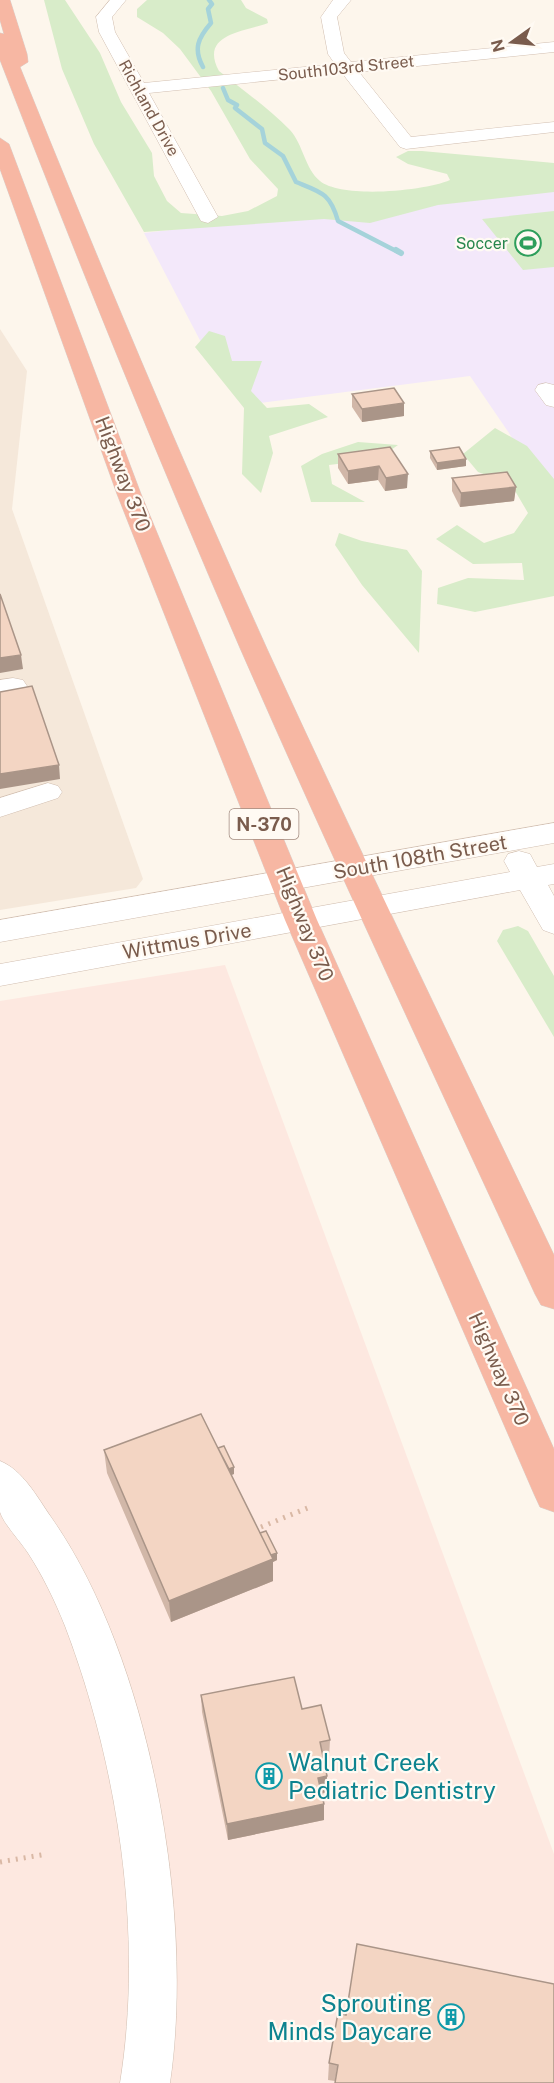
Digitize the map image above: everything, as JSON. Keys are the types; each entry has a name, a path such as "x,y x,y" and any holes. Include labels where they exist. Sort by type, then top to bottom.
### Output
{"highway":[{"path":"2,0 19,54 17,81"},
{"name":"N-370","path":"0,38 160,434 355,868 554,1294"},
{"path":"0,61 17,81"},
{"name":"Highway 370","path":"0,144 129,494 301,920 554,1494"}],"street":[{"name":"Richland Drive","path":"118,0 104,17 107,32 208,217"},
{"path":"343,0 333,8 329,17 336,54 406,143 554,127"},
{"name":"South103rd Street","path":"138,88 554,47"},
{"path":"0,808 48,792"},
{"name":"South 108th Street","path":"287,881 554,833"},
{"path":"533,869 554,922"},
{"name":"South 108th Street","path":"373,907 533,869"},
{"path":"0,931 287,881"},
{"name":"Wittmus Drive","path":"0,975 373,907"},
{"path":"0,1479 62,1571 90,1632 112,1698 140,1815 152,1942 149,2058 145,2083"}],"path":[{"path":"261,1527 310,1507"},
{"path":"0,1862 47,1854"}],"shaded area":[{"path":"554,186 554,499 470,376 244,405 204,348 144,233"},
{"path":"0,329 27,371 12,509 143,879 136,888 0,910"},
{"path":"225,965 554,1854 554,2083 0,2083 0,1001"}],"green space":[{"path":"44,0 65,0 100,53 121,102 152,153 154,176 167,201 181,213 222,216 248,211 277,196 278,189 250,159 211,91 180,49 163,33 137,17 137,9 147,0 241,0 246,8 267,19 268,23 237,32 219,42 215,49 214,59 219,71 290,130 315,176 331,187 364,191 404,190 450,180 447,174 408,164 396,157 408,151 422,151 554,163 554,192 438,205 370,223 324,219 144,232 94,144 62,69"},
{"name":"Soccer","path":"554,211 554,267 523,270 482,219"},
{"path":"209,331 225,336 232,361 262,361 251,391 267,408 309,404 328,417 269,436 273,453 261,493 242,474 244,408 195,347"},
{"path":"495,428 527,446 554,479 554,596 475,612 437,604 438,588 468,578 524,580 522,563 473,564 436,539 457,525 484,543 514,533 528,513 511,484 478,472 463,454"},
{"path":"358,442 398,445 378,459 329,465 332,484 365,502 311,502 301,466 322,454"},
{"path":"339,533 362,541 407,550 422,571 419,653 362,585 335,545"},
{"path":"518,926 528,931 554,976 554,1037 497,941 503,930"}],"building":[{"path":"394,388 404,403 362,409 352,394"},
{"path":"390,447 408,474 386,478 379,466 348,471 338,454"},
{"path":"459,447 466,459 437,463 430,451"},
{"path":"507,472 516,487 461,493 452,478"},
{"path":"0,594 21,655 0,658"},
{"path":"32,686 59,765 0,774 0,692"},
{"path":"201,1414 273,1559 169,1601 104,1450"},
{"path":"224,1446 234,1467 229,1469 218,1448"},
{"path":"266,1531 277,1553 271,1555 260,1533"},
{"name":"Walnut Creek Pediatric Dentistry","path":"294,1677 302,1709 321,1705 330,1740 320,1742 327,1776 318,1778 324,1804 227,1824 201,1695"},
{"name":"Sprouting Minds Daycare","path":"357,1944 554,1984 554,2083 335,2083 338,2065 329,2063 338,2013 346,2015"}],"waterway":[{"path":"203,67 198,55 198,44 211,23 208,9 212,4 209,0"},
{"path":"223,88 228,100 237,105 235,108 262,129 265,143 283,156 296,182 312,188 328,199 338,221 398,252"},
{"path":"396,250 401,253"}],"place":[{"name":"Soccer","path":"528,243"},
{"name":"Walnut Creek Pediatric Dentistry","path":"269,1776"},
{"name":"Sprouting Minds Daycare","path":"451,2017"}]}
